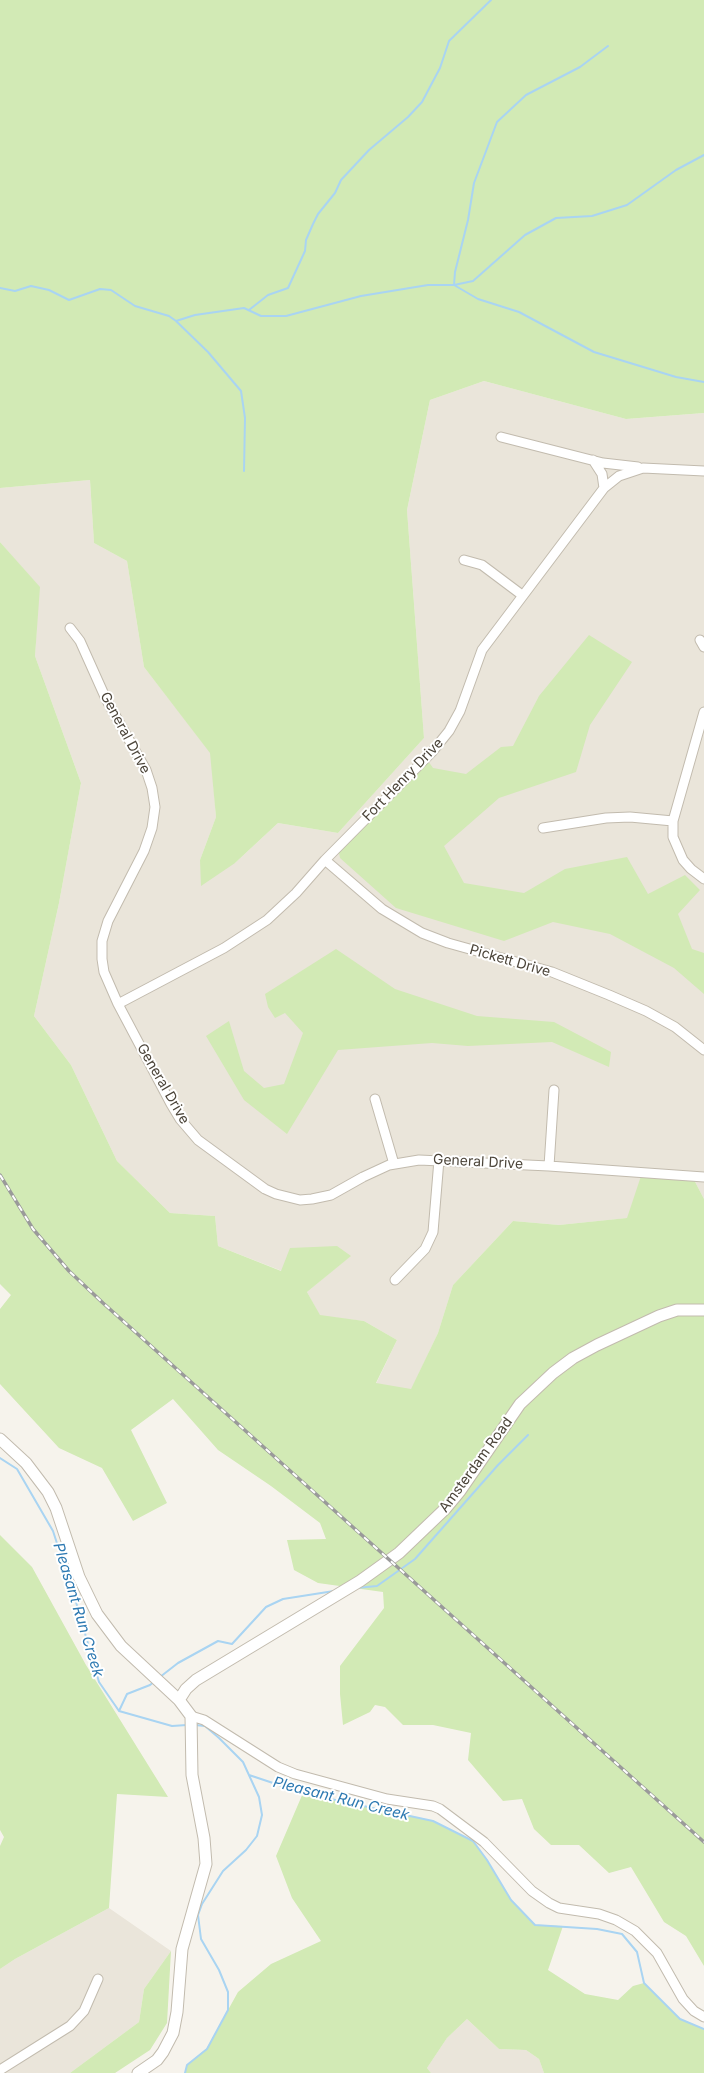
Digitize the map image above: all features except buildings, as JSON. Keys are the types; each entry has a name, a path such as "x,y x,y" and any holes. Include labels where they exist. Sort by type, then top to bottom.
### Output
{"street":[{"path":"501,437 593,460 643,468"},
{"path":"593,460 602,474 604,488"},
{"name":"Fort Henry Drive","path":"118,1004 250,933 282,908 325,860 442,741 460,711 482,650 604,488 619,476 643,468 704,471"},
{"path":"464,560 482,565 522,595"},
{"name":"General Drive","path":"70,628 80,641 106,699 146,770 152,788 154,807 152,828 144,851 108,921 102,941 102,960 104,972 118,1004 180,1119 198,1140 265,1188 276,1194 300,1200 323,1198 331,1195 363,1176 394,1164 419,1160 549,1166 704,1177"},
{"path":"704,712 673,821 673,837 677,848 691,869 704,879"},
{"path":"543,828 606,818 630,817 673,821"},
{"name":"Pickett Drive","path":"325,860 382,909 422,933 552,972 609,995 646,1011 675,1027 704,1050"},
{"path":"549,1166 554,1090"},
{"path":"376,1099 394,1164"},
{"path":"395,1280 425,1249 433,1232 439,1160"},
{"name":"Amsterdam Road","path":"179,1700 186,1689 196,1680 360,1581 399,1553 445,1510 460,1491 520,1404 553,1373 573,1358 659,1316 677,1310 704,1310"},
{"path":"0,1439 26,1463 48,1492 56,1508 79,1577 97,1614 121,1646 179,1700 191,1718 192,1775 204,1838 206,1864 182,1949 177,2012 173,2033 160,2056 138,2073"},
{"path":"191,1718 204,1720 278,1767 295,1774 387,1799 434,1806 440,1809 484,1842 532,1891 549,1903 559,1908 605,1916 616,1920 635,1931 657,1953 683,1999 694,2011 704,2017"},
{"path":"0,2070 70,2026 84,2011 98,1979"}],"shaded area":[{"path":"484,381 626,419 704,413 704,1199 692,1176 628,1218 559,1225 513,1221 453,1285 438,1333 411,1390 376,1384 397,1340 364,1321 320,1316 307,1292 350,1256 282,1271 218,1246 215,1216 170,1213 117,1161 71,1065 34,1016 59,903 81,783 35,656 39,587 0,542 0,488 90,480 94,543 127,561 144,667 211,753 216,817 200,860 235,863 278,823 338,833 424,738 407,510 430,400"},
{"path":"109,1908 171,1951 144,1989 139,2022 70,2073 0,2073 0,1969 15,1959"},
{"path":"467,2019 499,2049 526,2050 539,2059 544,2073 431,2073 427,2068 447,2038"}],"green space":[{"path":"0,0 704,0 704,413 626,419 484,381 430,400 407,510 424,738 338,833 278,823 235,863 201,886 200,860 216,817 210,753 144,667 127,561 94,543 90,480 0,488"},
{"path":"0,542 40,587 35,656 81,783 59,903 34,1016 71,1065 117,1161 170,1213 215,1216 218,1246 281,1271 290,1248 337,1246 351,1256 307,1292 320,1315 364,1321 397,1340 376,1383 411,1389 438,1333 453,1285 513,1221 559,1225 627,1218 642,1173 692,1176 704,1199 704,1966 686,1936 664,1922 631,1867 609,1873 579,1845 551,1845 534,1829 522,1799 503,1801 468,1760 471,1733 433,1725 403,1725 385,1707 375,1705 370,1712 343,1725 340,1694 340,1666 384,1608 383,1592 318,1583 294,1570 287,1540 326,1539 320,1523 271,1486 218,1450 173,1399 131,1430 167,1503 133,1521 102,1468 59,1448 0,1384 0,1309 11,1295 0,1284"},
{"path":"589,635 632,662 590,725 576,772 499,798 444,846 464,883 524,893 565,869 627,857 648,894 685,875 700,890 678,914 692,949 704,953 704,994 674,968 610,934 553,922 504,941 396,908 340,858 338,847 426,758 433,768 466,774 501,747 513,746 539,696"},
{"path":"336,949 395,989 477,1016 554,1022 611,1052 609,1067 552,1042 468,1046 432,1043 338,1050 287,1134 244,1100 206,1036 229,1021 244,1071 264,1088 284,1084 303,1033 285,1013 275,1018 268,1007 265,994"},
{"path":"0,1535 32,1567 86,1665 168,1797 117,1794 109,1908 15,1959 0,1969 0,1846 4,1837 0,1830"},
{"path":"303,1793 433,1821 473,1841 487,1860 511,1900 535,1925 563,1926 548,1970 585,1994 618,2000 633,1986 644,1983 680,2019 704,2029 704,2073 544,2073 539,2059 526,2050 499,2049 467,2019 447,2038 427,2068 431,2073 185,2073 187,2065 207,2048 238,1992 271,1964 321,1941 292,1898 276,1856"},
{"path":"171,1951 167,2023 150,2050 115,2073 70,2073 139,2022 144,1989"}],"waterway":[{"path":"249,310 268,295 288,288 305,251 306,240 313,224 318,214 335,193 341,180 369,150 408,117 422,102 440,68 449,41 491,0"},
{"path":"608,46 580,67 526,95 497,122 474,183 468,220 455,272 454,285 478,299 519,312 594,352 676,377 704,382"},
{"path":"176,321 195,315 244,308 261,316 286,316 361,296 428,285 454,285 473,281 525,235 556,218 592,216 627,205 676,170 704,155"},
{"path":"0,288 15,291 31,286 49,290 69,300 100,289 111,290 135,306 169,316 176,321 208,352 241,391 245,418 244,471"},
{"path":"356,1588 377,1586 415,1559 498,1465 528,1435"},
{"name":"Pleasant Run Creek","path":"0,1458 17,1469 53,1531 76,1602 99,1682 119,1711 172,1726 187,1725"},
{"path":"160,1677 178,1663 218,1641 232,1644 266,1607 283,1599 334,1591"},
{"path":"119,1711 127,1694 150,1685 155,1681"},
{"path":"185,2073 187,2065 207,2049 228,2010 228,1992 219,1970 201,1939 198,1915 202,1904 223,1871 246,1850 257,1836 262,1815 259,1797 243,1762 205,1726 195,1725"},
{"name":"Pleasant Run Creek","path":"249,1775 303,1793 433,1821 473,1841 487,1860 511,1900 535,1925 597,1929 622,1934 637,1952 644,1983 680,2019 704,2029"}],"railway":[{"path":"0,1175 33,1229 69,1271 704,1842"}]}
